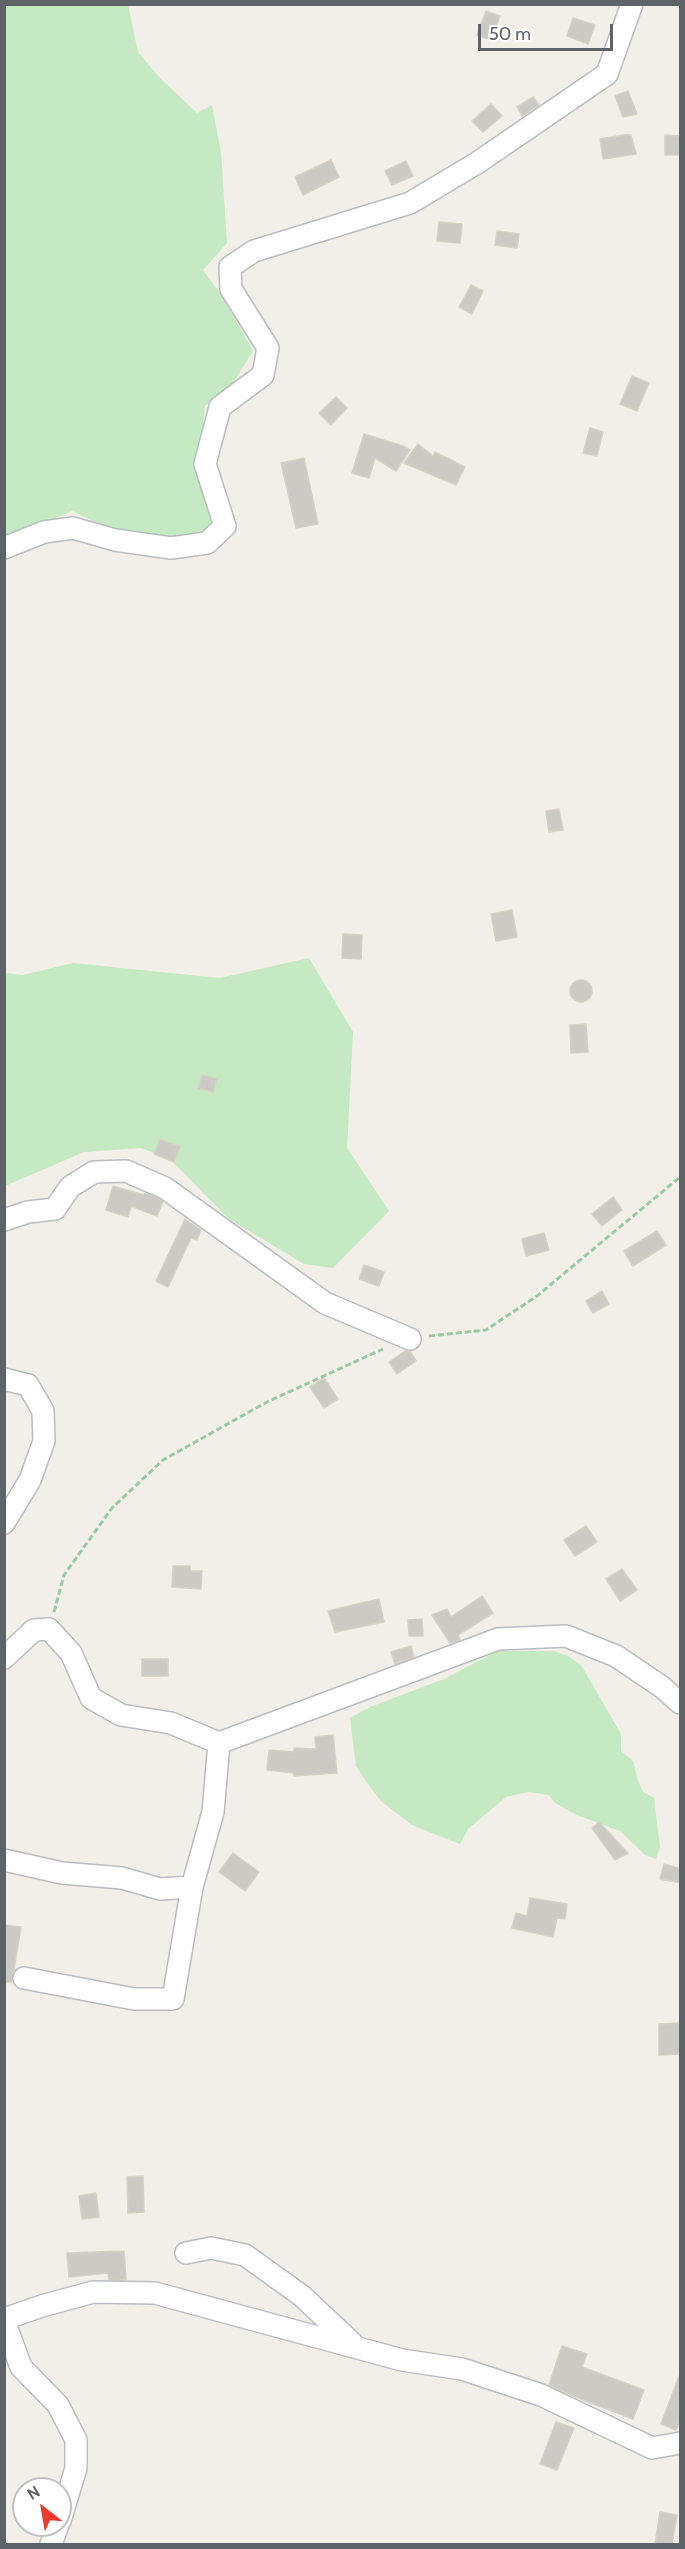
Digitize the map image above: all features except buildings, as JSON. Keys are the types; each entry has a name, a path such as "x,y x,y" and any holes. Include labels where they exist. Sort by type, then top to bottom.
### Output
{"street":[{"path":"4,548 44,532 73,528 115,540 171,548 207,543 225,526 205,464 220,407 263,375 268,348 231,289 230,267 254,251 410,203 477,163 607,74 632,4"},
{"path":"4,1220 28,1212 55,1209 70,1187 94,1172 126,1172 165,1188 325,1303 410,1338"},
{"path":"4,1379 28,1385 43,1411 44,1441 30,1480 4,1523"},
{"path":"4,1658 12,1648 34,1630 49,1629 71,1653 91,1698 121,1715 171,1723 219,1743 498,1639 566,1636 616,1656 662,1687 681,1703"},
{"path":"24,1978 134,1999 173,1999 192,1887 213,1812 219,1743"},
{"path":"4,1860 62,1873 122,1878 160,1889 192,1887"},
{"path":"186,2253 211,2248 245,2255 302,2296 355,2345"},
{"path":"72,2481 76,2468 76,2440 58,2405 21,2367 4,2320 42,2306 93,2292 155,2293 355,2345 402,2360 462,2369 541,2395 652,2448 681,2443"}],"path":[{"path":"49,1629 64,1575 112,1508 163,1460 267,1402 410,1338 486,1329 537,1296 681,1177"}],"green space":[{"path":"5,5 128,5 138,52 159,77 197,113 212,105 221,153 227,243 203,270 222,296 253,351 233,383 205,406 199,465 217,521 203,538 172,541 118,533 72,511 5,539"},
{"path":"309,958 353,1032 347,1148 389,1211 333,1268 304,1264 229,1219 170,1159 141,1148 84,1152 5,1186 5,973 23,975 73,963 220,978"},
{"path":"498,1651 554,1651 568,1656 581,1665 621,1734 621,1751 633,1761 643,1792 654,1798 660,1847 656,1859 645,1855 620,1831 577,1815 555,1803 549,1795 528,1792 506,1797 468,1829 460,1844 412,1825 381,1801 370,1787 356,1766 350,1718 370,1707 444,1679"}]}
